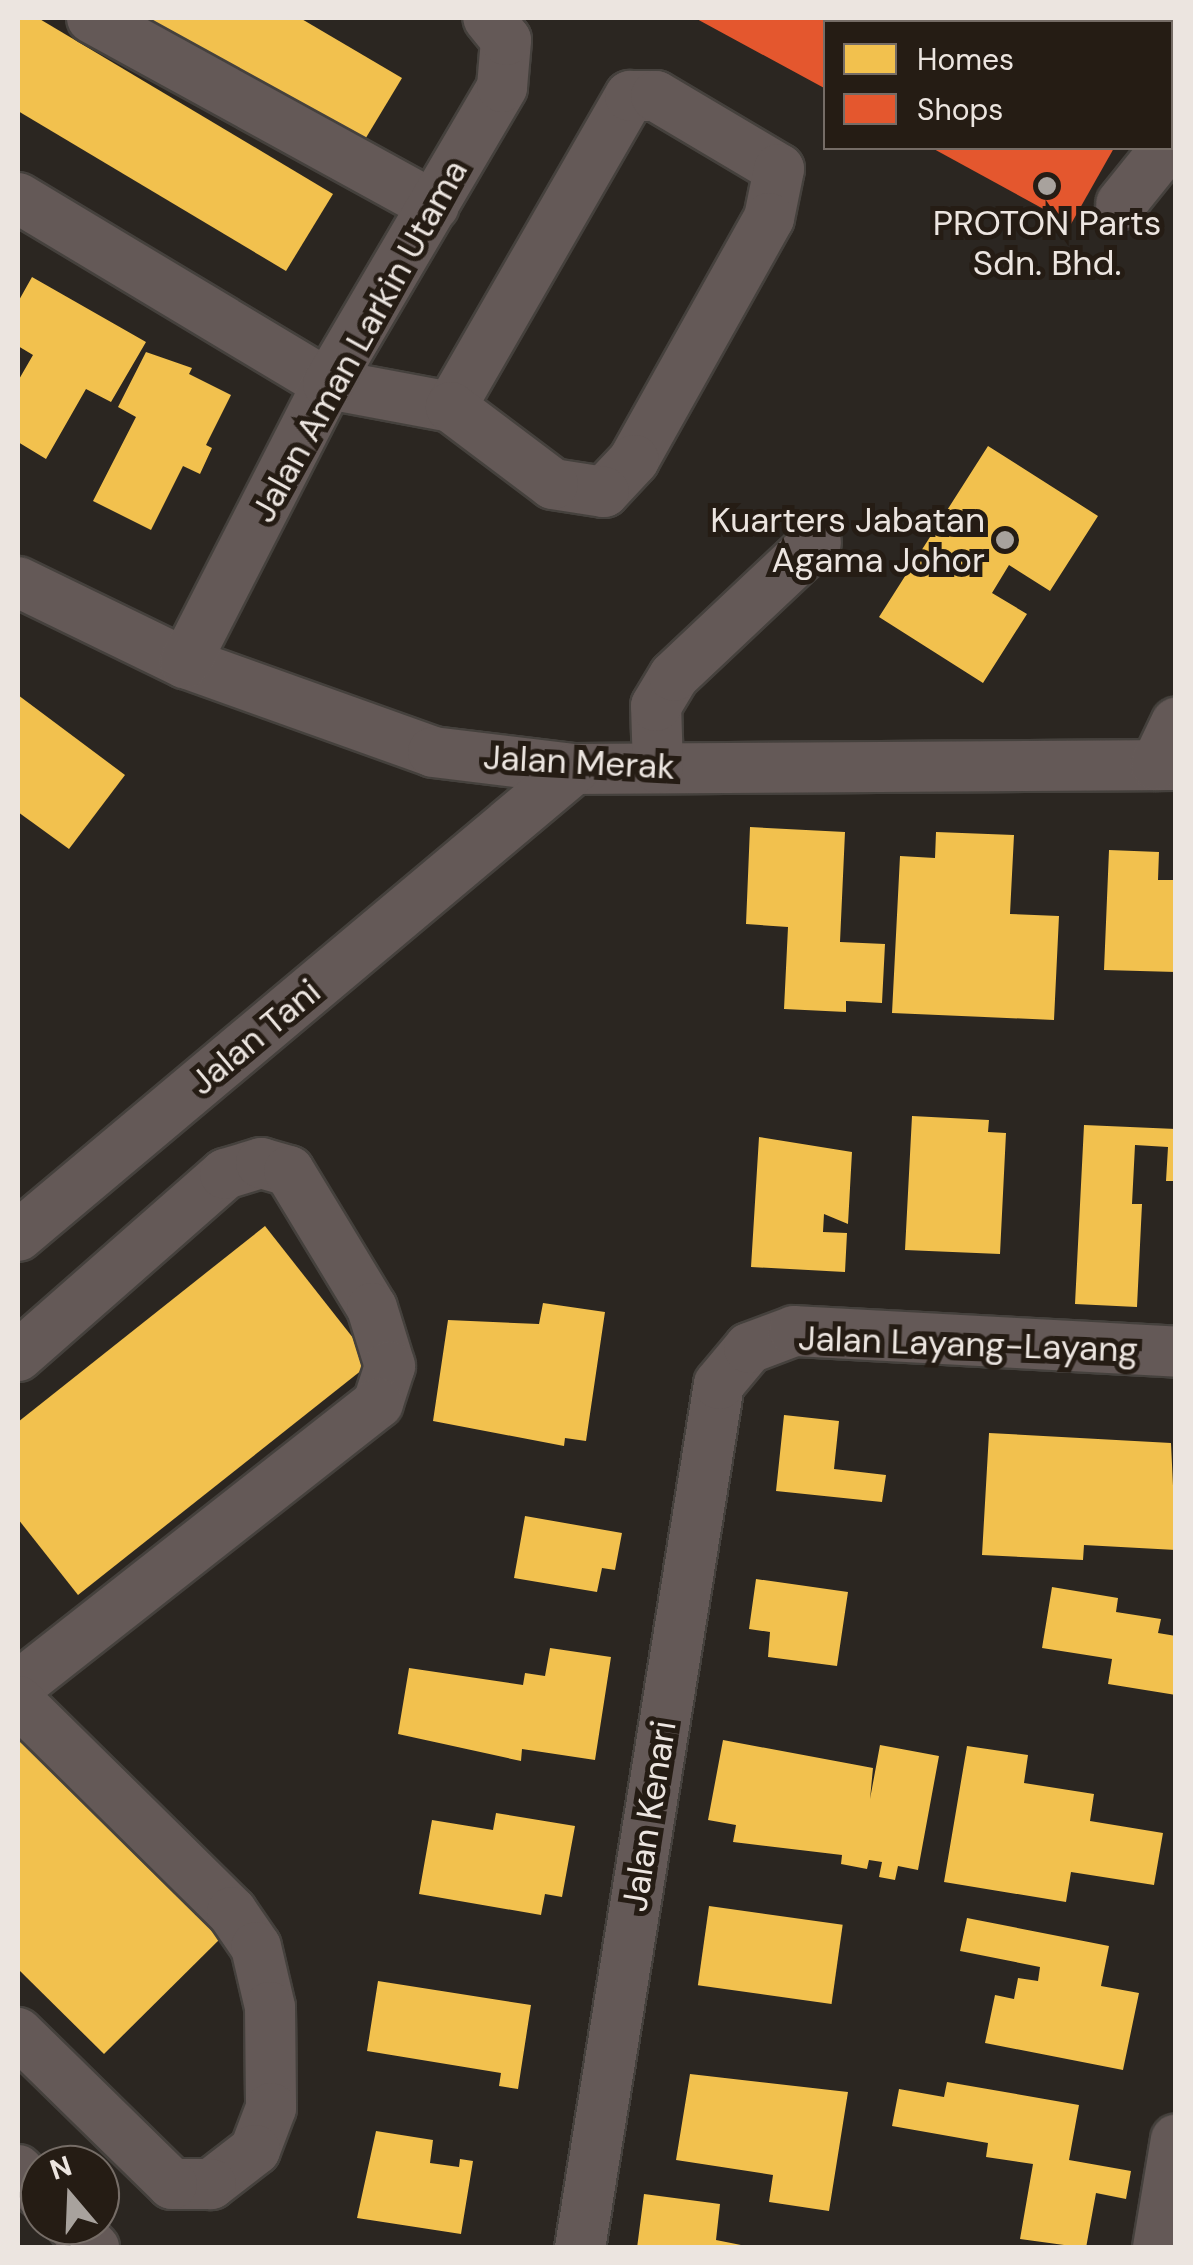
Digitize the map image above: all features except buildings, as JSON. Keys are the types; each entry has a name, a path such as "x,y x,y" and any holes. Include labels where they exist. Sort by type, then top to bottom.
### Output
{"street":[{"path":"92,18 434,206"},
{"name":"Jalan Aman Larkin Utama","path":"185,664 328,384 502,86 506,40 488,18"},
{"path":"18,198 328,384 451,407 554,484 604,492 634,460 769,218 779,170 656,96 630,96 451,407"},
{"path":"1122,204 1164,150"},
{"path":"658,768 656,706 674,676 816,542"},
{"name":"Jalan Merak","path":"18,582 185,664 432,752 574,768 658,768 1169,751"},
{"path":"480,758 493,838"},
{"name":"Jalan Tani","path":"18,1236 574,768"},
{"path":"18,1356 225,1174 261,1164 290,1170 372,1308 390,1366 378,1403 18,1686"},
{"name":"Jalan Layang-Layang","path":"719,1384 749,1348 794,1332 1176,1352"},
{"name":"Jalan Kenari","path":"580,2248 719,1384"},
{"path":"18,1701 232,1912 256,1947 270,2007 270,2108 255,2150 211,2184 172,2184 18,2033"},
{"path":"1158,2248 1176,2138"}],"place":[{"name":"PROTON Parts Sdn. Bhd.","path":"1047,186"},
{"name":"Kuarters Jabatan Agama Johor","path":"1005,540"}]}
